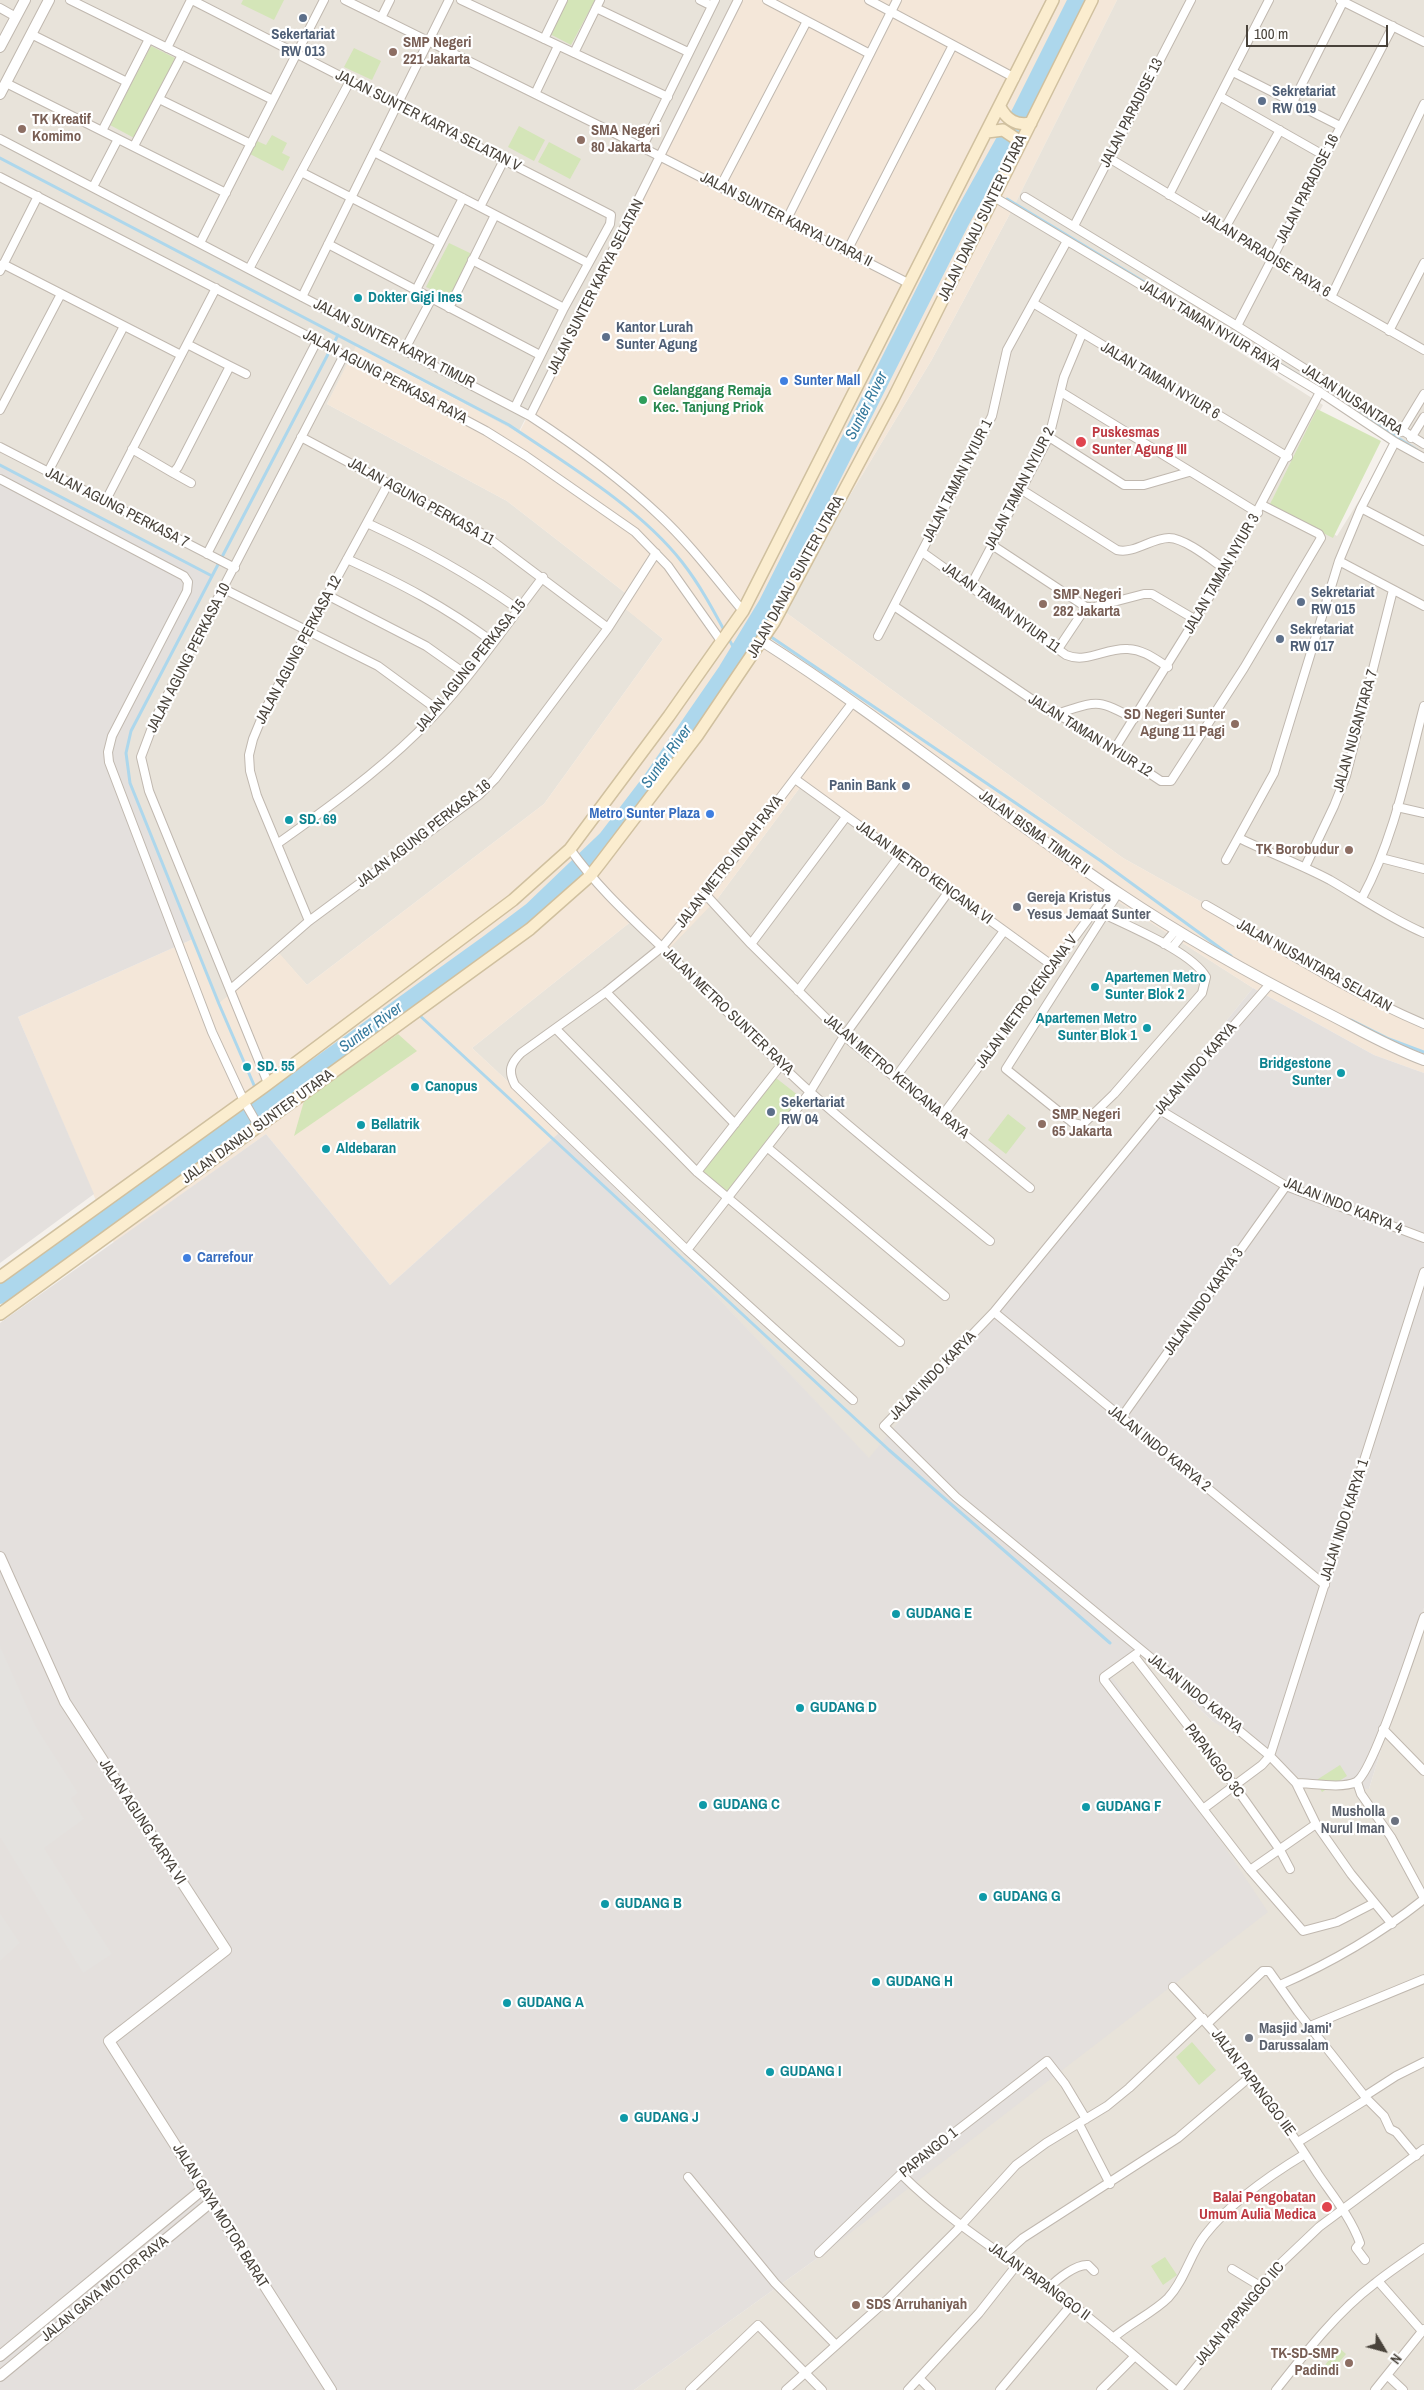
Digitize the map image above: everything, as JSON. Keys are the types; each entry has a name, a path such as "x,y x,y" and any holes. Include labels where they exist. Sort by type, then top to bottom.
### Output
{"main road":[{"name":"JALAN DANAU SUNTER UTARA","path":"0,1277 248,1100 266,1084 513,900 572,853 742,613 987,132 1003,112 1015,78 1053,0"},
{"name":"JALAN DANAU SUNTER UTARA","path":"0,1314 257,1125 412,1016 530,929 588,873 680,758 774,622 893,399 994,196 1026,123 1092,0"},
{"path":"1003,112 1015,123 1026,123"},
{"path":"987,132 1004,130 1017,142"}],"street":[{"path":"0,47 24,0"},
{"path":"0,94 48,0"},
{"path":"70,0 274,100"},
{"path":"167,48 191,0"},
{"name":"JALAN SUNTER KARYA SELATAN V","path":"191,0 611,215 610,224 588,263"},
{"path":"200,243 324,0"},
{"name":"JALAN SUNTER KARYA UTARA II","path":"345,0 910,284"},
{"path":"381,18 390,0"},
{"path":"302,297 449,0"},
{"path":"461,0 668,97"},
{"path":"544,39 563,0"},
{"path":"642,148 714,3 700,0"},
{"name":"JALAN SUNTER KARYA SELATAN","path":"530,416 661,158 738,0"},
{"path":"768,0 870,54"},
{"path":"869,0 1015,78"},
{"path":"786,221 897,0"},
{"name":"JALAN PARADISE 13","path":"1074,226 1191,0"},
{"path":"1169,195 1269,0"},
{"path":"1293,102 1342,1 1424,42"},
{"path":"574,53 598,4 688,52"},
{"path":"0,8 16,16"},
{"path":"720,187 807,21"},
{"name":"JALAN PARADISE 16","path":"1237,326 1393,26"},
{"path":"31,34 127,82"},
{"path":"102,130 149,39"},
{"path":"847,251 952,45"},
{"path":"535,94 558,46"},
{"path":"134,146 182,55"},
{"path":"1233,72 1340,126"},
{"path":"249,269 350,81"},
{"path":"6,83 226,193"},
{"path":"1220,97 1325,156"},
{"path":"159,99 251,144"},
{"path":"1331,297 1424,104"},
{"path":"1225,228 1280,130"},
{"name":"JALAN SUNTER KARYA TIMUR","path":"0,138 302,297 515,406 595,462 660,516 696,554 742,613"},
{"path":"93,187 118,138"},
{"path":"374,152 588,263 515,406"},
{"name":"JALAN PARADISE RAYA 6","path":"1108,158 1225,228 1331,297 1424,350"},
{"path":"480,207 504,160"},
{"path":"302,172 440,243"},
{"name":"JALAN AGUNG PERKASA RAYA","path":"0,177 341,353 486,431 526,456 635,532 679,580 723,638"},
{"path":"38,196 2,268 61,294 181,355"},
{"name":"JALAN TAMAN NYIUR RAYA","path":"994,196 1320,392 1395,442 1424,458"},
{"name":"JALAN NUSANTARA","path":"1025,197 1237,326 1411,438 1424,444"},
{"path":"416,290 463,198"},
{"path":"449,308 496,215"},
{"name":"JALAN TAMAN NYIUR 1","path":"878,636 992,416 1006,355 1067,241"},
{"path":"328,244 540,355"},
{"path":"472,260 564,308"},
{"path":"1389,331 1424,263"},
{"path":"105,502 216,288"},
{"path":"0,410 61,294"},
{"path":"405,349 432,298"},
{"name":"JALAN TAMAN NYIUR 6","path":"1033,303 1288,456"},
{"path":"48,472 124,326"},
{"name":"JALAN TAMAN NYIUR 2","path":"971,585 1049,437 1064,377 1082,334"},
{"path":"207,554 321,343"},
{"path":"187,344 246,374"},
{"name":"JALAN AGUNG PERKASA 10","path":"266,1084 231,989 149,791 141,757 156,718 173,682 224,589 232,567 301,437 341,353"},
{"path":"173,472 178,467 228,371 228,365"},
{"path":"1061,392 1188,472 1258,513"},
{"name":"JALAN TAMAN NYIUR 3","path":"1114,750 1168,667 1226,570 1258,513 1320,392"},
{"path":"1402,432 1424,394"},
{"path":"1411,438 1424,417"},
{"name":"JALAN AGUNG PERKASA 11","path":"301,437 483,534 543,577 608,628"},
{"path":"1049,437 1124,485 1144,485 1188,472"},
{"path":"1226,860 1274,773 1339,561 1361,508 1395,442"},
{"name":"JALAN AGUNG PERKASA 7","path":"0,447 232,567"},
{"path":"132,449 191,483"},
{"name":"JALAN AGUNG PERKASA 7","path":"0,479 184,576 188,582 187,592 112,736 108,752 109,762 212,1032 248,1100"},
{"name":"JALAN AGUNG PERKASA 12","path":"309,921 257,796 250,771 249,755 252,739 265,710 306,630 388,484"},
{"path":"1022,490 1117,550 1126,551 1164,538 1174,539 1226,570"},
{"name":"JALAN TAMAN NYIUR 12","path":"894,606 1056,714 1072,722 1161,781 1174,779 1244,668 1321,538 1320,534 1262,505"},
{"path":"1361,508 1424,541"},
{"path":"367,523 440,558 474,578 518,610"},
{"path":"992,545 1086,607 1094,607 1144,594 1152,594 1196,620"},
{"name":"JALAN TAMAN NYIUR 11","path":"922,552 1070,657 1080,658 1118,649 1131,649 1143,652 1168,667"},
{"name":"JALAN AGUNG PERKASA 16","path":"231,989 309,921 484,789 533,731 608,628 656,553"},
{"path":"347,559 417,592 453,612 493,642"},
{"path":"1339,561 1424,606"},
{"name":"JALAN AGUNG PERKASA 15","path":"277,844 328,808 395,753 438,710 543,577"},
{"path":"224,589 378,666 438,710"},
{"name":"JALAN NUSANTARA 7","path":"1305,867 1346,776 1393,590"},
{"path":"327,595 426,646 467,675"},
{"path":"1058,649 1086,607"},
{"name":"JALAN BISMA TIMUR II","path":"763,639 1114,890 1180,932 1270,984 1382,1042 1424,1060"},
{"name":"JALAN METRO INDAH RAYA","path":"687,1250 515,1085 510,1077 513,1061 521,1053 606,992 662,947 706,895 853,702"},
{"path":"1056,714 1090,704 1102,703 1134,719"},
{"path":"1362,898 1381,858 1397,807 1424,706"},
{"name":"JALAN METRO KENCANA VI","path":"795,779 1053,966"},
{"path":"1397,807 1424,813"},
{"path":"751,944 846,817"},
{"path":"1239,838 1305,867 1362,898 1400,923 1424,933"},
{"name":"JALAN METRO SUNTER RAYA","path":"572,853 623,913 662,947 810,1092 990,1241"},
{"path":"798,992 900,855"},
{"path":"1381,858 1424,869"},
{"path":"1104,914 1168,946 1206,976 1202,992 1087,1122 1082,1125 1073,1122 1006,1069 1104,914 1114,890"},
{"name":"JALAN METRO KENCANA V","path":"942,1116 1053,966 1114,890"},
{"path":"853,1400 687,1250 810,1092 844,1036 949,891"},
{"name":"JALAN METRO KENCANA RAYA","path":"706,895 751,944 844,1036 1030,1188"},
{"name":"JALAN NUSANTARA SELATAN","path":"1206,905 1339,981 1398,1013 1424,1024"},
{"path":"895,1078 1004,931"},
{"path":"1168,946 1180,932"},
{"name":"JALAN INDO KARYA","path":"1270,984 1160,1110 994,1312 884,1426 956,1497 1270,1756 1296,1783 1316,1824 1392,1924"},
{"path":"606,992 735,1124"},
{"path":"556,1029 697,1172 900,1342"},
{"path":"697,1172 781,1065"},
{"path":"248,1100 257,1125"},
{"name":"JALAN INDO KARYA 4","path":"1160,1110 1286,1186 1424,1238"},
{"path":"768,1148 945,1296"},
{"name":"JALAN INDO KARYA 3","path":"1121,1418 1286,1186"},
{"name":"JALAN INDO KARYA 1","path":"1202,1809 1262,1765 1270,1756 1424,1272"},
{"name":"JALAN INDO KARYA 2","path":"994,1312 1325,1585"},
{"name":"JALAN AGUNG KARYA VI","path":"0,1557 65,1702 226,1950 109,2041"},
{"path":"1296,1783 1330,1785 1357,1782 1368,1770 1424,1617"},
{"path":"1142,1650 1104,1677 1104,1680 1250,1870 1302,1931 1337,1922 1374,1902"},
{"name":"PAPANGGO 3C","path":"1134,1656 1234,1785 1280,1850 1290,1869"},
{"path":"1383,1729 1424,1771"},
{"path":"1280,1984 1347,1954 1392,1924 1424,1898 1391,1837 1361,1794 1357,1782"},
{"path":"1250,1870 1316,1824"},
{"path":"786,2390 862,2323 962,2224 1016,2165 1046,2143 1083,2122 1129,2088 1263,1971 1269,1971 1280,1984 1366,2098 1384,2116 1390,2129 1396,2132 1416,2156"},
{"path":"1310,2026 1424,1979"},
{"name":"JALAN PAPANGGO IIE","path":"1173,1987 1205,2021 1251,2076 1298,2142 1360,2241 1356,2248 1365,2260"},
{"name":"JALAN GAYA MOTOR BARAT","path":"109,2041 330,2390"},
{"name":"PAPANGO 1","path":"819,2253 901,2174 1047,2061 1065,2084 1083,2122"},
{"path":"1298,2142 1396,2076 1424,2062"},
{"path":"1004,2256 1023,2238 1110,2184 1178,2138 1251,2076"},
{"path":"1083,2122 1110,2184"},
{"name":"JALAN PAPANGGO IIC","path":"1177,2390 1260,2286 1302,2243 1342,2210 1424,2149"},
{"path":"1113,2338 1128,2324 1168,2298 1192,2259 1202,2238 1221,2218 1280,2170 1305,2154"},
{"name":"JALAN PAPANGGO II","path":"901,2174 1016,2266 1072,2304 1134,2357 1177,2390"},
{"path":"688,2176 775,2283 836,2345"},
{"name":"JALAN GAYA MOTOR RAYA","path":"0,2356 203,2189"},
{"name":"JALAN GAYA MOTOR RAYA","path":"0,2376 211,2202"},
{"path":"1276,2390 1327,2328 1378,2281 1424,2248"},
{"path":"1050,2288 1063,2276 1084,2265 1088,2265 1094,2271"},
{"path":"908,2390 979,2313 1016,2266"},
{"path":"1232,2269 1260,2286"},
{"path":"1375,2390 1423,2330 1378,2281"},
{"path":"1000,2390 1072,2304"},
{"path":"690,2390 756,2325 761,2327 822,2390"},
{"path":"1101,2390 1134,2357"},
{"path":"1387,2375 1403,2390"},
{"path":"920,2379 931,2390"}],"shaded area":[{"path":"0,0 741,0 518,433 357,346 327,404 507,501 628,595 624,607 663,639 544,804 307,985 279,954 219,1004 130,783 126,767 126,753 131,731 211,576 0,465"},
{"path":"741,0 1117,0 1013,208 931,361 781,609 1123,858 1406,1016 1424,1024 1424,1073 1374,1055 1253,988 1103,892 1051,962 804,782 718,898 665,953 633,920 472,1048 561,1131 390,1285 266,1134 114,1243 18,1017 193,939 219,1003 280,954 307,985 544,804 663,639 623,607 628,595 507,501 327,404 356,346 519,433"},
{"path":"1117,0 1424,0 1424,1024 1406,1016 1123,858 781,609 931,361 1013,208","holes":["1036,223 1395,442 1337,536 1272,500 1323,405"]},
{"path":"0,465 212,576 131,731 126,753 130,783 193,939 18,1017 94,1194 0,1263"},
{"path":"804,782 1052,961 1103,892 1253,988 869,1459 561,1131 472,1048 633,920 718,898"},
{"path":"1253,988 1374,1055 1424,1073 1424,1608 1369,1789 1311,1786 1263,1751 1212,1721 1141,1653 1110,1674 1268,1912 819,2257 634,2390 0,2390 0,1323 266,1134 390,1285 561,1131 869,1458"},
{"path":"1424,1608 1424,2390 634,2390 819,2257 1110,1674 1141,1653 1212,1721 1369,1789"},
{"path":"0,1646 36,1727 78,1793 71,1798 84,1819 44,1848 112,1954 83,1973 0,1837"},
{"path":"0,1913 20,1943 0,1961"}],"green space":[{"path":"243,0 284,0 274,20 241,4"},
{"path":"566,0 595,0 571,45 548,33"},
{"path":"151,46 177,59 136,139 110,125"},
{"path":"354,48 381,61 372,80 344,67"},
{"path":"519,126 545,140 534,161 508,147"},
{"path":"272,135 287,143 282,153 290,157 283,171 250,154 257,141 266,145"},
{"path":"549,142 581,159 570,179 538,162"},
{"path":"449,243 472,254 449,298 426,287"},
{"path":"1317,409 1381,441 1333,538 1269,506"},
{"path":"407,1005 413,1012 270,1117 263,1108"},
{"path":"398,1034 417,1051 294,1136 304,1101"},
{"path":"776,1078 803,1099 728,1194 701,1173"},
{"path":"1008,1114 1026,1128 1006,1154 988,1140"},
{"path":"1340,1765 1347,1776 1322,1792 1315,1781"},
{"path":"1192,2042 1216,2070 1199,2085 1176,2057"},
{"path":"1165,2257 1177,2275 1163,2285 1151,2266"},
{"path":"1339,2348 1346,2354 1331,2372 1324,2366"}],"waterway":[{"name":"Sunter River","path":"0,1295 532,911 607,839 649,784 727,671 767,605 961,220 1020,114 1077,0"},
{"path":"0,158 509,425 554,455 624,505 665,542 697,584 737,654"},
{"path":"980,185 988,189"},
{"path":"1007,199 1303,378"},
{"path":"263,1106 219,1004 130,783 126,753 131,731 338,335"},
{"path":"1344,404 1417,450"},
{"path":"0,465 212,576"},
{"path":"755,626 1101,861 1231,956"},
{"path":"407,1004 414,1010"},
{"path":"418,1014 889,1450 1110,1643"},
{"path":"1351,1020 1389,1039 1424,1052"}],"place":[{"name":"Sekertariat RW 013","path":"303,18"},
{"name":"SMP Negeri 221 Jakarta","path":"393,52"},
{"name":"Sekretariat RW 019","path":"1262,101"},
{"name":"TK Kreatif Komimo","path":"22,129"},
{"name":"SMA Negeri 80 Jakarta","path":"581,140"},
{"name":"Dokter Gigi Ines","path":"358,298"},
{"name":"Kantor Lurah Sunter Agung","path":"606,337"},
{"name":"Sunter Mall","path":"784,381"},
{"name":"Gelanggang Remaja Kec. Tanjung Priok","path":"643,400"},
{"name":"Puskesmas Sunter Agung III","path":"1081,442"},
{"name":"Sekretariat RW 015","path":"1301,602"},
{"name":"SMP Negeri 282 Jakarta","path":"1043,604"},
{"name":"Sekretariat RW 017","path":"1280,639"},
{"name":"SD Negeri Sunter Agung 11 Pagi","path":"1235,724"},
{"name":"Panin Bank","path":"906,786"},
{"name":"Metro Sunter Plaza","path":"710,814"},
{"name":"SD. 69","path":"289,820"},
{"name":"TK Borobudur","path":"1349,850"},
{"name":"Gereja Kristus Yesus Jemaat Sunter","path":"1017,907"},
{"name":"Apartemen Metro Sunter Blok 2","path":"1095,987"},
{"name":"Apartemen Metro Sunter Blok 1","path":"1147,1028"},
{"name":"SD. 55","path":"247,1067"},
{"name":"Bridgestone Sunter","path":"1341,1073"},
{"name":"Canopus","path":"415,1087"},
{"name":"Sekertariat RW 04","path":"771,1112"},
{"name":"SMP Negeri 65 Jakarta","path":"1042,1124"},
{"name":"Bellatrik","path":"361,1125"},
{"name":"Aldebaran","path":"326,1149"},
{"name":"Carrefour","path":"187,1258"},
{"name":"GUDANG E","path":"896,1614"},
{"name":"GUDANG D","path":"800,1708"},
{"name":"GUDANG C","path":"703,1805"},
{"name":"GUDANG F","path":"1086,1807"},
{"name":"Musholla Nurul Iman","path":"1395,1821"},
{"name":"GUDANG G","path":"983,1897"},
{"name":"GUDANG B","path":"605,1904"},
{"name":"GUDANG H","path":"876,1982"},
{"name":"GUDANG A","path":"507,2003"},
{"name":"Masjid Jami' Darussalam","path":"1249,2038"},
{"name":"GUDANG I","path":"770,2072"},
{"name":"GUDANG J","path":"624,2118"},
{"name":"Balai Pengobatan Umum Aulia Medica","path":"1327,2207"},
{"name":"SDS Arruhaniyah","path":"856,2305"},
{"name":"TK-SD-SMP Padindi","path":"1349,2363"}]}
